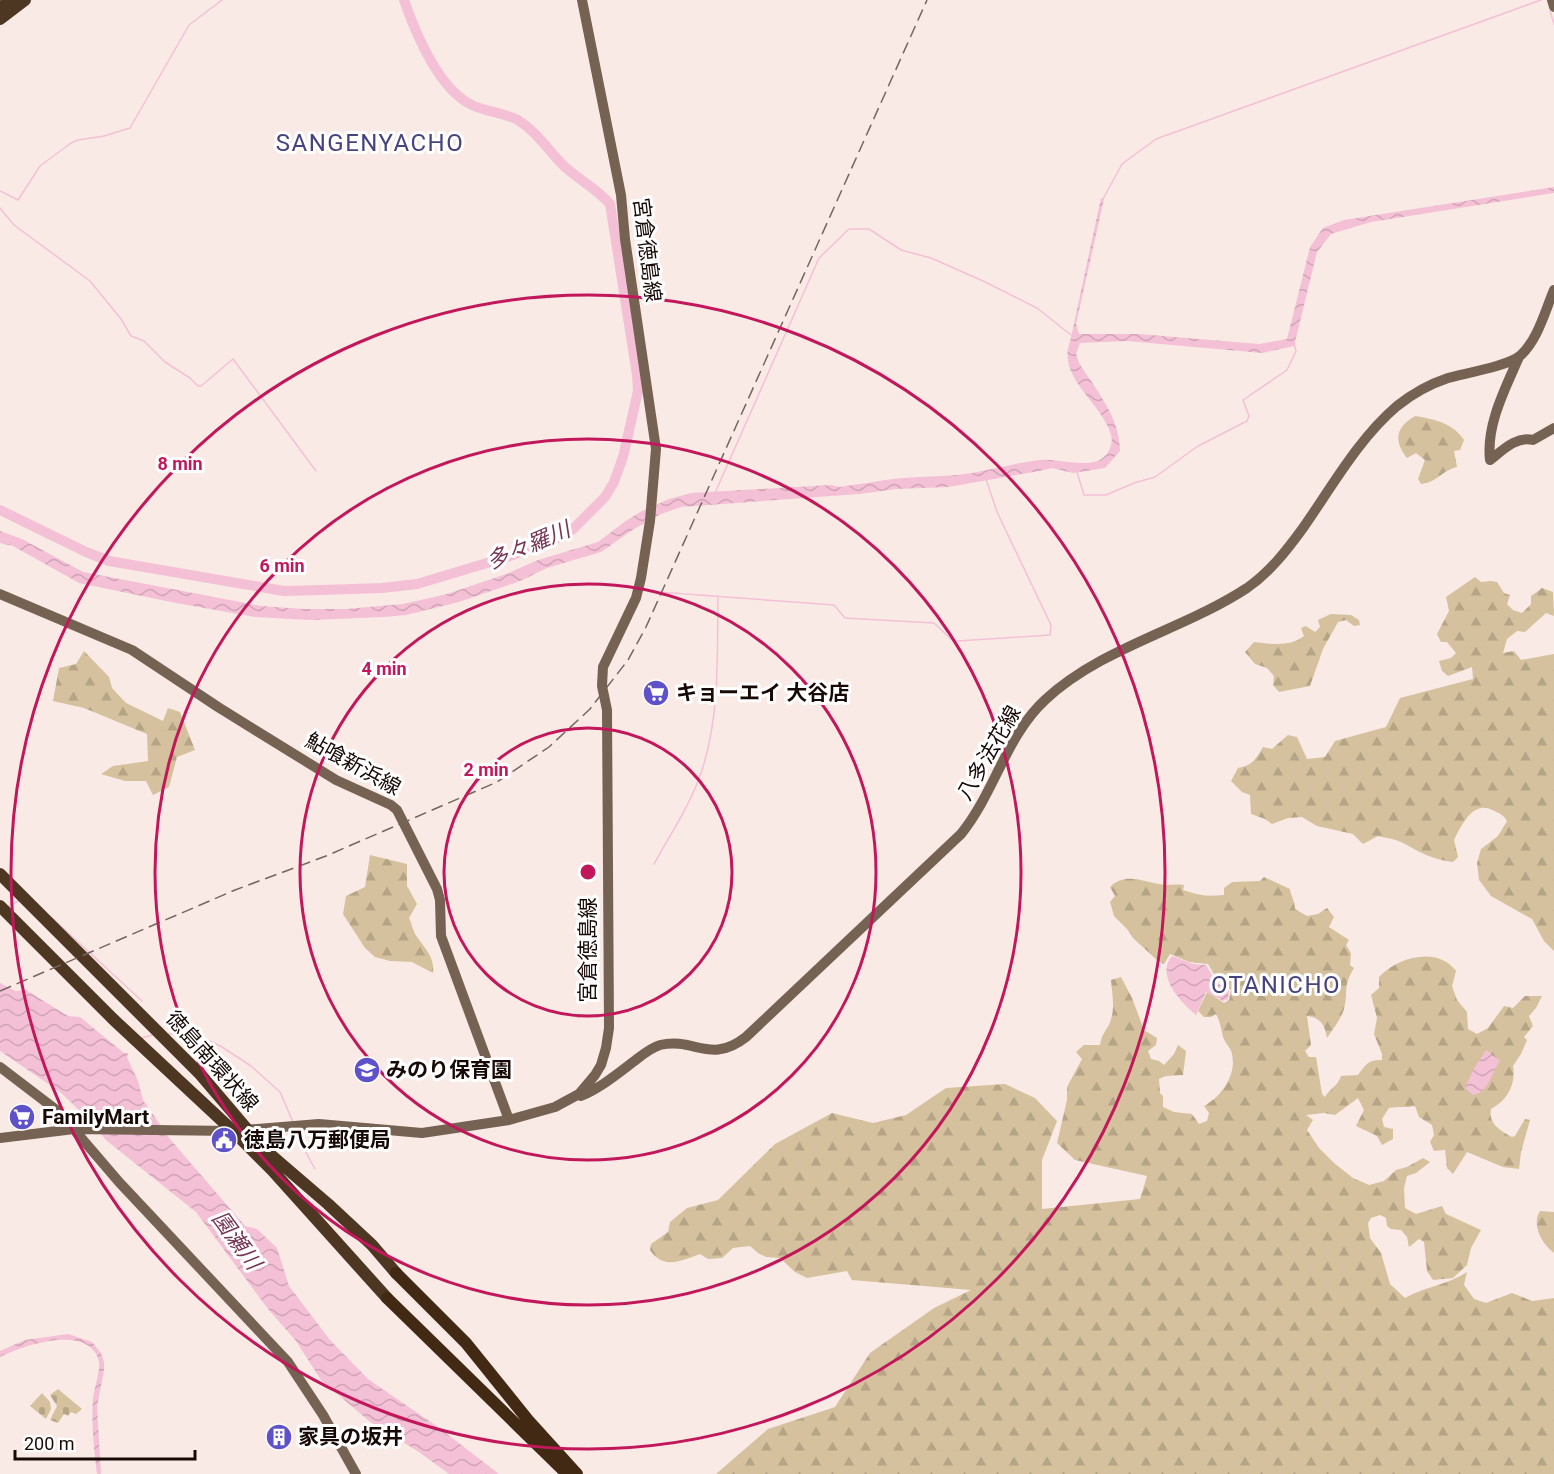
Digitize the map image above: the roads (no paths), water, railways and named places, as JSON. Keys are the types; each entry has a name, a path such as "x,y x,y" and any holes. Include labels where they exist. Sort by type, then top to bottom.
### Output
{"highway":[{"path":"0,8 10,0"},
{"path":"0,19 25,0"},
{"name":"徳島南環状線","path":"0,874 147,1018 279,1164 328,1204 363,1237 466,1343 539,1433 577,1474"},
{"name":"徳島南環状線","path":"0,906 112,1019 272,1170 387,1298 567,1474"}],"main road":[{"name":"宮倉徳島線","path":"246,1129 266,1130 319,1124 422,1133 509,1120 555,1107 579,1094 601,1065 609,1028 607,710 601,677 607,657 636,598 650,521 656,448 625,239 621,195 582,0"},
{"path":"1552,0 1554,6"},
{"path":"1554,290 1534,337 1519,357 1491,427 1490,460 1518,440 1525,438 1533,440 1554,428"},
{"name":"八多法花線","path":"579,1094 582,1096 604,1084 648,1050 660,1046 674,1044 718,1050 736,1045 961,834 984,799 1022,727 1045,700 1079,673 1222,602 1259,578 1283,555 1365,440 1397,406 1419,391 1446,379 1519,357"},
{"name":"鮎喰新浜線","path":"0,594 132,650 218,707 336,780 391,805 396,810 437,889 440,900 441,936 509,1120"},
{"path":"0,1067 59,1112 77,1130 119,1182 288,1362 323,1415 356,1474"},
{"path":"0,1138 77,1130 233,1131 246,1129"}],"water":[{"path":"1554,187 1554,193 1371,222 1331,234 1317,252 1294,346 1262,353 1127,341 1080,343 1076,354 1079,363 1112,415 1119,439 1120,451 1105,468 1073,473 1052,468 948,487 896,489 859,494 681,507 661,514 634,529 601,552 547,568 520,581 459,602 406,615 384,617 310,620 255,617 176,603 79,583 13,546 0,543 0,531 22,539 83,572 261,606 346,609 403,604 447,594 506,574 538,560 598,542 642,511 669,499 691,493 831,485 840,487 903,478 963,474 1039,460 1091,463 1104,457 1109,450 1112,443 1111,435 1099,412 1075,379 1069,367 1067,355 1101,198 1104,199 1076,324 1079,334 1139,334 1259,344 1287,339 1310,247 1323,228 1344,220"},
{"path":"1172,956 1193,964 1206,965 1217,983 1229,990 1228,999 1223,1001 1206,992 1196,1015 1177,996 1168,980 1166,972"},
{"name":"園瀬川","path":"0,983 15,991 26,990 68,1016 80,1017 124,1053 128,1053 127,1057 138,1081 143,1100 170,1139 245,1226 257,1229 277,1248 289,1286 330,1340 368,1379 438,1427 499,1474 449,1474 369,1421 321,1380 296,1341 268,1309 196,1212 107,1141 60,1092 0,1051"},
{"path":"1486,1050 1500,1061 1487,1086 1473,1095 1465,1088"},
{"path":"68,1334 92,1342 101,1353 104,1362 97,1407 101,1474 97,1474 92,1418 99,1362 91,1348 80,1342 52,1341 23,1348 0,1357 0,1351 25,1340"}],"waterway":[{"path":"0,191 18,200 40,166 71,143 130,128 189,25 222,0"},
{"name":"多々羅川","path":"0,510 109,561 284,591 382,588 417,584 507,557 558,538 572,530 605,497 614,482 623,457 638,391 610,204 564,166 537,136 518,120 474,106 461,99 430,60 404,0"},
{"path":"1103,199 1122,164 1156,139 1541,0"},
{"path":"1550,11 1554,24"},
{"path":"0,208 14,225 90,281 121,319 131,336 144,341 165,362 198,386 201,386 233,359 316,471"},
{"path":"715,493 819,258 849,229 869,229 901,250 931,258 983,281 1037,308 1071,335"},
{"path":"1077,472 1084,495 1106,495 1155,477 1198,446 1247,421 1249,416 1243,400 1287,370 1296,351 1294,343"},
{"path":"658,592 834,605 845,618 934,623 952,640 958,641 1050,635 1051,625 997,512 986,479"},
{"path":"654,864 692,795 708,749 715,706 718,597"},
{"path":"7,907 18,901"},
{"path":"52,918 142,1001"},
{"path":"169,1034 193,1033 222,1047 251,1066 280,1092 293,1122"},
{"path":"142,1038 152,1035"},
{"path":"296,1129 315,1169"}],"railway":[{"path":"0,991 235,890 326,856 497,782 549,747 590,709 628,660 646,627 927,0"}],"place":[{"name":"キョーエイ 大谷店","path":"656,693"},
{"name":"みのり保育園","path":"367,1070"},
{"name":"FamilyMart","path":"22,1117"},
{"name":"徳島八万郵便局","path":"224,1140"},
{"name":"家具の坂井","path":"279,1437"}],"district":[{"name":"SANGENYACHO","path":"370,143"},
{"name":"OTANICHO","path":"1276,985"}]}
